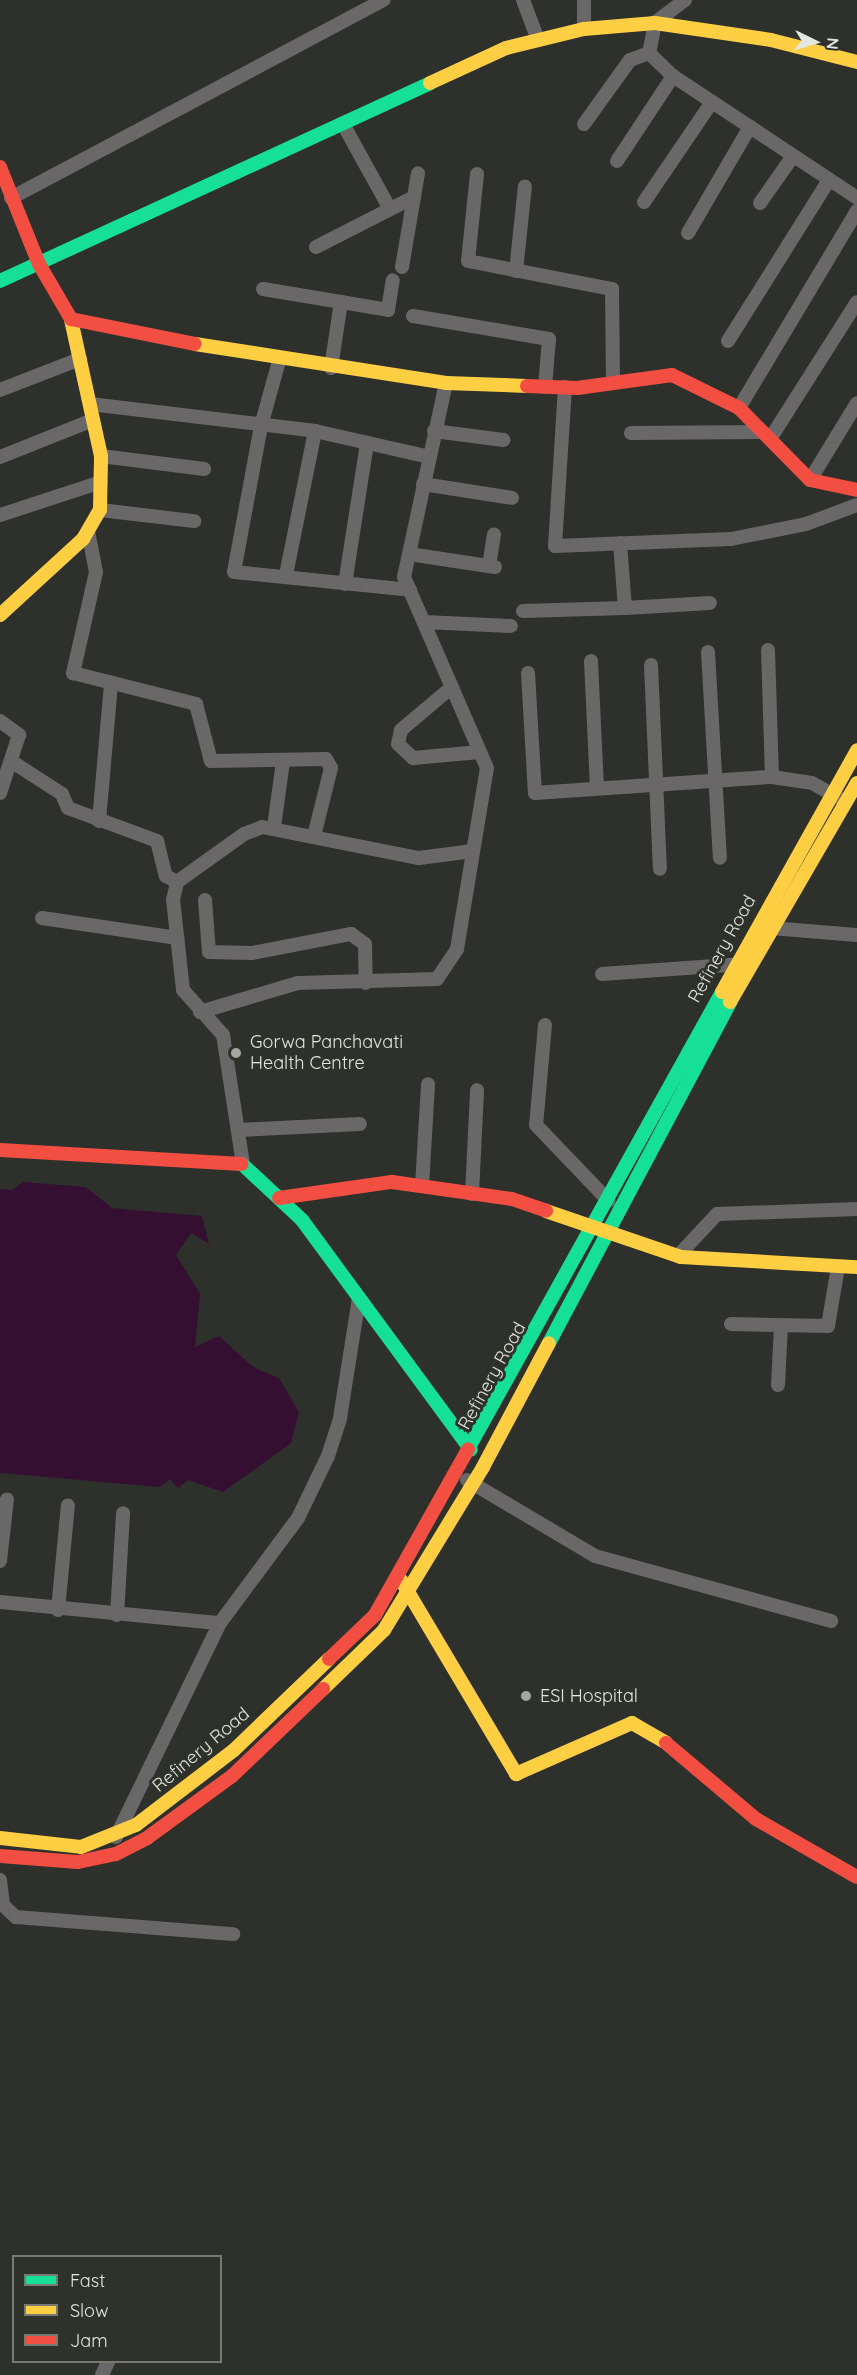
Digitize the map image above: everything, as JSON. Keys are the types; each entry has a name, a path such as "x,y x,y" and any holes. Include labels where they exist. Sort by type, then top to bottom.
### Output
{"main road":[{"path":"0,281 506,48 584,29 655,23 771,40 857,62"},
{"path":"0,167 39,264 71,319 101,456 100,510 88,531 0,615"},
{"path":"71,319 279,361 446,383 565,387 672,375 739,408 810,480 857,490"},
{"name":"Refinery Road","path":"0,1838 62,1847 116,1835 234,1750 368,1622 399,1579 458,1474 594,1230 733,965 830,792 857,750"},
{"name":"Refinery Road","path":"0,1856 49,1864 116,1854 170,1823 232,1776 384,1630 473,1485 609,1236 751,964 857,783"},
{"path":"0,1150 243,1164 279,1198 359,1298 471,1450"},
{"path":"279,1198 392,1182 512,1200 609,1236 678,1256 838,1268 857,1267"},
{"path":"399,1579 410,1590 516,1774 632,1724 652,1731 756,1819 857,1877"}],"street":[{"path":"12,198 384,0"},
{"path":"523,0 538,40"},
{"path":"584,0 584,29"},
{"path":"648,52 655,23 685,0"},
{"path":"648,52 673,76 857,198"},
{"path":"584,124 630,60 648,52"},
{"path":"618,161 673,76"},
{"path":"644,202 712,102"},
{"path":"343,124 390,209"},
{"path":"688,233 750,127"},
{"path":"760,203 793,156"},
{"path":"402,267 418,173"},
{"path":"477,174 468,261 612,289 613,383"},
{"path":"728,341 829,180"},
{"path":"516,271 525,186"},
{"path":"316,247 414,197"},
{"path":"739,408 857,211"},
{"path":"263,289 388,310 393,280"},
{"path":"331,368 340,302"},
{"path":"631,433 766,435 857,302"},
{"path":"412,316 549,339 545,387"},
{"path":"0,390 80,359"},
{"path":"279,361 261,426 234,572 286,574 345,584 410,590"},
{"path":"201,1012 288,985 425,982 445,972 457,949 487,768 404,577 446,383"},
{"path":"565,387 555,546 731,539 806,524 857,505"},
{"path":"810,480 857,403"},
{"path":"90,404 315,431 429,457"},
{"path":"0,457 93,420"},
{"path":"286,574 315,431"},
{"path":"434,431 503,440"},
{"path":"345,584 368,443"},
{"path":"101,456 204,470"},
{"path":"0,514 101,482"},
{"path":"423,484 512,498"},
{"path":"100,510 194,522"},
{"path":"88,531 96,572 71,669 78,677 196,704 211,761 283,761 319,758 331,764 314,836"},
{"path":"409,554 492,567 494,534"},
{"path":"620,543 625,608"},
{"path":"523,611 710,603"},
{"path":"424,622 512,626"},
{"path":"768,650 772,777"},
{"path":"708,652 720,858"},
{"path":"591,661 597,788"},
{"path":"651,665 660,869"},
{"path":"528,673 535,793 772,777 830,792 845,803"},
{"path":"99,821 111,683"},
{"path":"452,687 401,730 398,744 413,758 480,752"},
{"path":"0,721 19,735 0,793"},
{"path":"11,761 62,794 68,808 157,841 166,876 177,882"},
{"path":"274,827 283,761"},
{"path":"243,1164 223,1035 183,990 173,900 177,882 244,834 274,827 419,858 473,851"},
{"path":"205,900 209,952 252,952 351,934 365,944 366,983"},
{"path":"42,918 178,938"},
{"path":"771,928 857,934"},
{"path":"602,974 751,964"},
{"path":"545,1025 536,1125 609,1201"},
{"path":"422,1186 428,1084"},
{"path":"472,1194 477,1090"},
{"path":"238,1130 360,1124"},
{"path":"678,1256 717,1214 857,1209"},
{"path":"731,1324 828,1326 838,1268"},
{"path":"116,1854 116,1835 220,1623 298,1518 328,1456 340,1418 359,1298"},
{"path":"778,1385 781,1326"},
{"path":"458,1474 595,1556 831,1621"},
{"path":"0,1561 7,1499"},
{"path":"58,1610 68,1505"},
{"path":"117,1615 123,1513"},
{"path":"0,1602 58,1610 220,1623"},
{"path":"0,1880 3,1905 16,1917 234,1935"}],"shaded area":[{"path":"23,1182 86,1187 112,1208 202,1216 209,1244 191,1233 176,1255 200,1294 195,1347 219,1336 253,1367 279,1378 299,1412 291,1443 223,1492 188,1480 178,1488 170,1479 160,1487 0,1473 0,1189 13,1190"}],"traffic: fast":[{"path":"0,281 430,83"},
{"path":"468,1449 722,992"},
{"path":"549,1343 730,1002"},
{"path":"242,1164 302,1220 471,1450"}],"traffic: slow":[{"path":"430,83 506,48 584,29 655,23 771,40 857,62"},
{"path":"0,615 83,539 100,510 101,456 71,319"},
{"path":"195,344 446,383 527,386"},
{"path":"722,992 857,750"},
{"path":"730,1002 857,783"},
{"path":"546,1211 681,1257 857,1267"},
{"path":"323,1689 384,1630 483,1467 549,1343"},
{"path":"401,1580 516,1774 632,1723 666,1743"},
{"path":"0,1838 81,1847 136,1825 234,1750 329,1659"}],"traffic: jam":[{"path":"0,167 39,264 71,319 195,344"},
{"path":"527,386 577,388 672,375 739,408 810,480 857,490"},
{"path":"0,1150 242,1164"},
{"path":"279,1198 392,1182 512,1199 546,1211"},
{"path":"329,1659 375,1615 468,1449"},
{"path":"0,1856 78,1862 116,1854 147,1838 232,1776 323,1689"},
{"path":"666,1743 756,1819 857,1877"}],"place":[{"name":"Gorwa Panchavati Health Centre","path":"236,1053"},
{"name":"ESI Hospital","path":"526,1696"}]}
